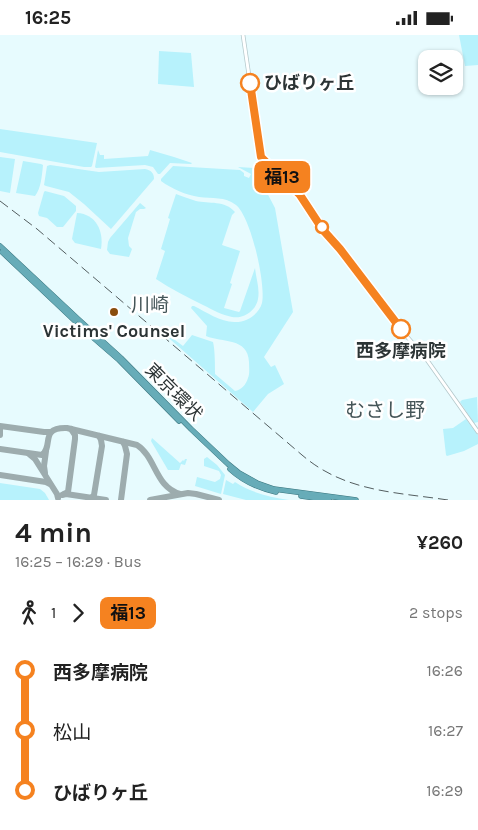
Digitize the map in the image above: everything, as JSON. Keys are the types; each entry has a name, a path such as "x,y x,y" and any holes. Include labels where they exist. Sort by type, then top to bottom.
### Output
{"highway":[{"name":"東京環状","path":"0,246 239,473 257,483 274,489 356,500"},
{"name":"東京環状","path":"0,250 118,360 237,476 250,484 269,491 330,500"}],"main road":[{"path":"243,35 261,157 300,195 323,230 397,325 427,360 478,432"}],"shaded area":[{"path":"459,35 478,35 478,65 465,66"},
{"path":"159,51 191,53 194,87 158,84"},
{"path":"0,129 97,143 92,166 84,167 0,152"},
{"path":"98,150 100,155 104,155 104,159 148,156 150,150 192,163 170,163 160,174 153,167 145,165 96,168"},
{"path":"0,157 15,159 10,193 0,191"},
{"path":"23,161 43,165 40,186 35,196 16,193"},
{"path":"47,166 99,172 145,169 152,172 154,179 111,229 69,192 44,185"},
{"path":"173,166 240,170 244,173 244,176 249,178 251,174 238,167 254,168 275,208 293,312 264,357 271,367 275,365 284,384 268,394 253,412 163,333 178,329 171,337 183,346 192,335 213,342 215,374 235,391 245,385 249,376 248,354 244,348 233,342 206,336 207,326 191,308 194,306 225,321 240,322 252,317 258,311 262,303 263,294 256,251 242,212 236,205 227,200 189,195 161,181"},
{"path":"45,191 64,196 76,206 76,211 63,227 57,227 47,218 39,216 38,213"},
{"path":"176,194 196,201 222,204 235,212 232,215 222,245 240,251 224,308 240,311 255,268 258,299 255,307 245,315 232,317 225,315 185,296 156,279 165,251 161,249"},
{"path":"140,203 146,208 136,212 128,238 129,246 132,249 129,257 110,254 107,250 110,238"},
{"path":"77,213 84,214 94,220 100,230 101,249 75,243 72,239"},
{"path":"477,397 478,422 474,423 460,402"},
{"path":"466,419 478,435 478,444 447,456 443,429 453,428"},
{"path":"152,438 180,463 187,459 185,465 181,464 179,470 168,470 151,441"},
{"path":"207,457 225,475 221,494 195,486 197,477 215,482 220,479 219,471 204,466 204,459"},
{"path":"226,480 261,494 289,500 246,500 223,494"},
{"path":"0,483 40,489 49,500 0,500"}],"taxiway":[{"path":"0,426 51,432"},
{"path":"0,449 42,455 47,447 50,434 58,429 67,428 137,445 148,457 165,485 180,494"},
{"path":"0,429 0,435"},
{"path":"64,494 68,492 75,439 71,429"},
{"path":"91,498 94,495 102,446 99,436"},
{"path":"121,500 127,454 123,442"},
{"path":"45,473 46,451"},
{"path":"29,454 35,459 58,498"},
{"path":"0,475 50,484"},
{"path":"150,500 188,493 219,500"},
{"path":"62,495 106,500"}],"railway":[{"path":"0,201 37,229 318,467 336,477 371,488 448,500"}],"bus line":[{"name":"福13","path":"250,83 261,157 300,195 323,230 340,249 401,329"}],"place":[{"name":"ひばりヶ丘","path":"250,83"},
{"name":"Victims' Counsel","path":"114,312"},
{"name":"西多摩病院","path":"401,329"}],"district":[{"name":"川崎","path":"150,304"},
{"name":"むさし野","path":"385,410"}]}
